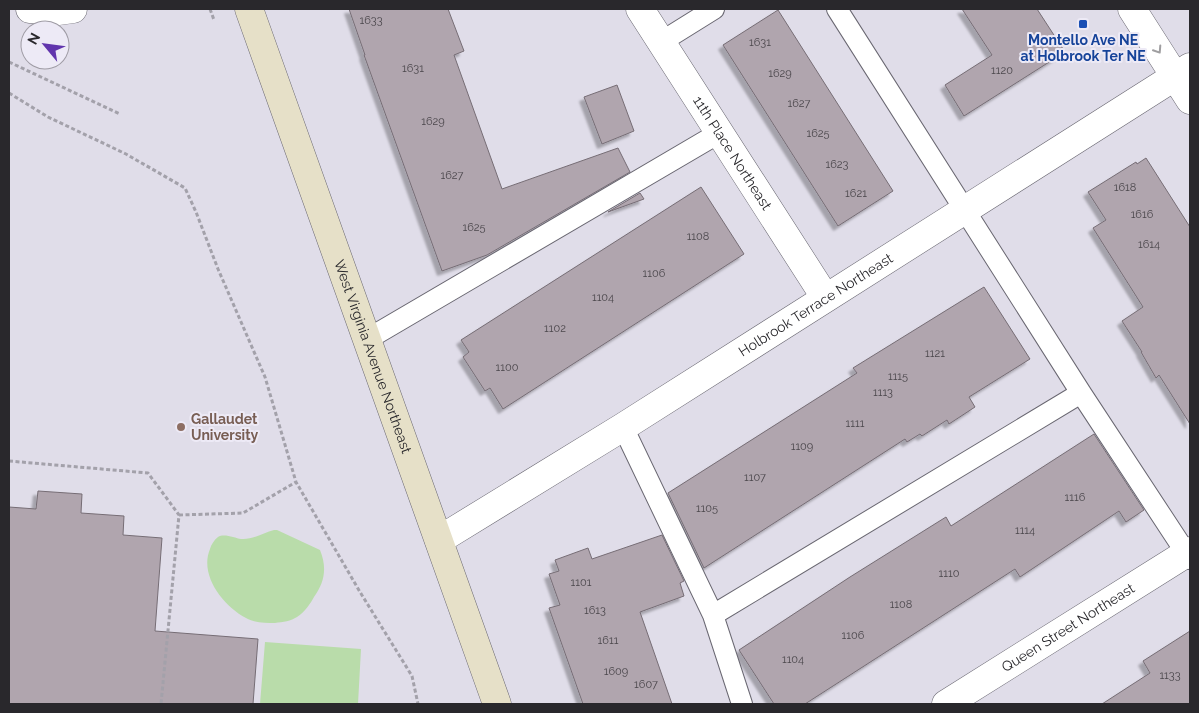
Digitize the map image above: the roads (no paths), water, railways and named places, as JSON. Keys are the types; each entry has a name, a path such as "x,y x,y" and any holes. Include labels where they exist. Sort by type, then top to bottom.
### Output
{"street":[{"path":"30,9 58,11 72,9"},
{"name":"West Virginia Avenue Northeast","path":"249,9 497,704"},
{"name":"11th Place Northeast","path":"640,9 825,297"},
{"path":"1132,9 1183,71 1190,100"},
{"name":"Holbrook Terrace Northeast","path":"439,540 1183,71"},
{"name":"Queen Street Northeast","path":"946,704 1189,555"}],"lane":[{"path":"661,42 714,9"},
{"path":"837,9 1081,393 1189,555"},
{"path":"366,340 719,133"},
{"path":"713,615 1081,393"},
{"path":"622,426 713,615 742,704"}],"place":[{"name":"Montello Ave NE at Holbrook Ter NE","path":"1083,24"},
{"name":"Gallaudet University","path":"181,427"}]}
